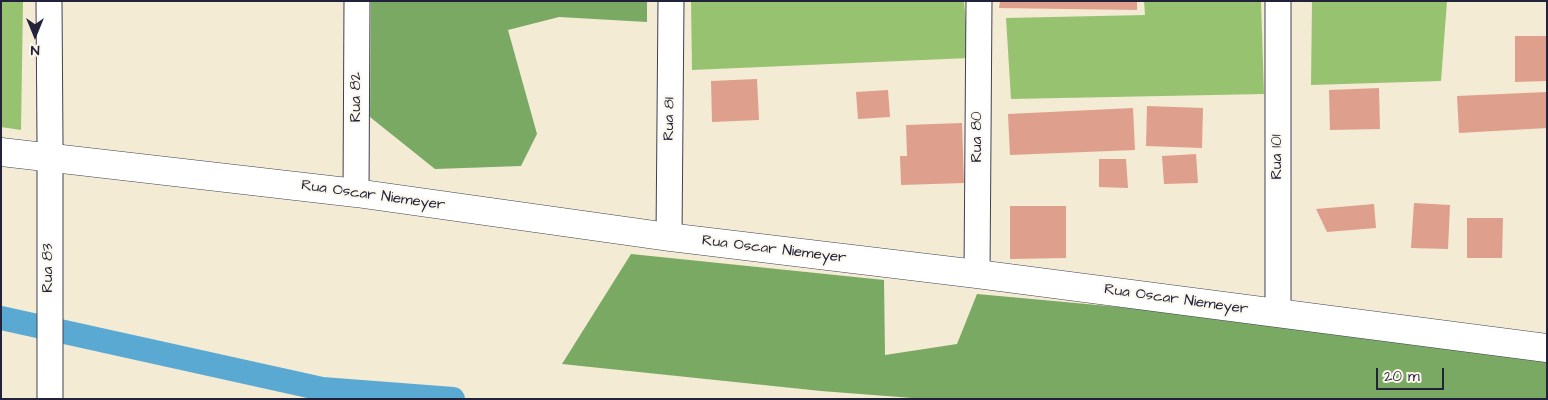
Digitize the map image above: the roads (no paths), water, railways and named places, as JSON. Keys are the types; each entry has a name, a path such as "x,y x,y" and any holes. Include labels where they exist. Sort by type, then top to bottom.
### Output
{"street":[{"name":"Rua 83","path":"49,1 50,389"},
{"name":"Rua 82","path":"356,193 357,1"},
{"name":"Rua 81","path":"669,237 671,1"},
{"name":"Rua 80","path":"977,274 979,1"},
{"name":"Rua 101","path":"1278,1 1278,314"},
{"name":"Rua Oscar Niemeyer","path":"1,152 356,193 669,237 977,274 1547,348"}],"waterway":[{"path":"1,318 322,389 453,399"}]}
